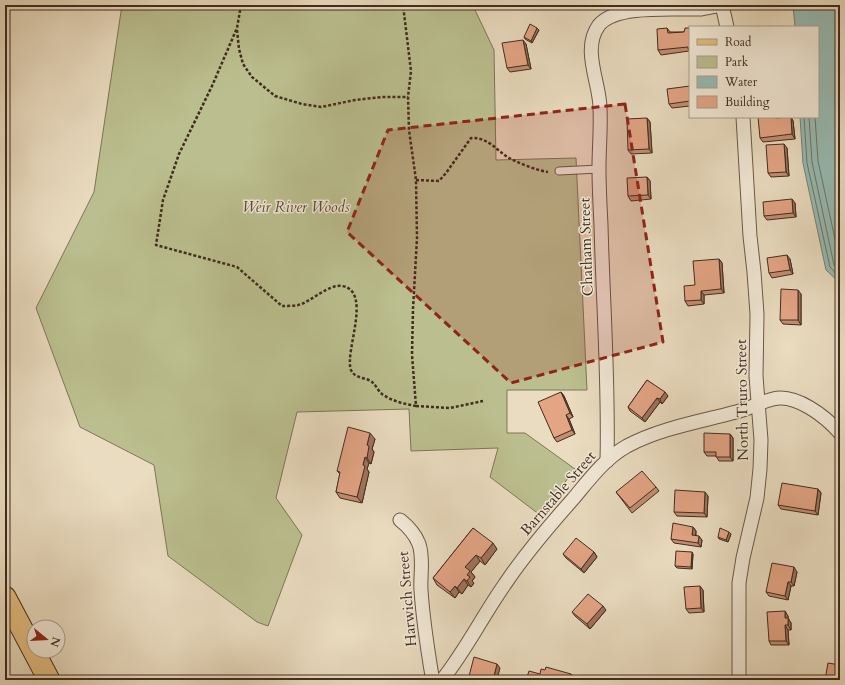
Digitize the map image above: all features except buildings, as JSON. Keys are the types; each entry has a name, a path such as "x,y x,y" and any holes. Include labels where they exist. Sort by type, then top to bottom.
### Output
{"main road":[{"path":"5,597 49,680"}],"street":[{"path":"722,5 727,26"},
{"name":"Chatham Street","path":"607,461 608,417 599,169 600,106 594,77 591,51 595,33 607,18 624,12 640,10 703,9 722,5"},
{"name":"North Truro Street","path":"739,680 739,583 743,558 757,498 761,440 756,376 757,314 750,236 743,118"},
{"name":"Barnstable Street","path":"442,680 464,649 505,583 530,549 602,464 626,447 668,429 737,412 774,398 788,399 805,405 820,414 840,434"},
{"name":"Harwich Street","path":"400,520 414,533 419,544 421,554 420,580 423,626 434,680"}],"lane":[{"path":"559,171 599,169"}],"path":[{"path":"241,5 237,28 212,86 179,154 163,200 156,245 237,267 282,306 298,305 332,288 340,286 347,287 353,294 357,304 350,359 350,368 352,373 372,382 381,393 401,403 416,406 450,408 483,401"},
{"path":"403,5 411,71 408,98 409,130 416,180 417,238 412,355 416,406"},
{"path":"237,28 239,49 243,64 252,77 275,96 302,104 321,107 362,99 382,97 408,98"},
{"path":"416,180 439,181 471,138 485,139 508,157 524,164 547,172 559,171"}],"highlighted area":[{"path":"625,104 663,342 511,383 347,232 388,130"}],"green space":[{"name":"Weir River Woods","path":"122,5 486,5 475,10 494,50 496,160 576,158 587,390 507,390 507,433 525,433 575,469 540,515 490,477 498,448 411,451 409,409 297,412 276,498 302,535 268,626 257,622 168,556 154,465 80,427 36,308 94,192"}],"water":[{"path":"793,5 840,5 840,283 826,270 803,163 800,118 819,118 819,26 795,26"}]}
